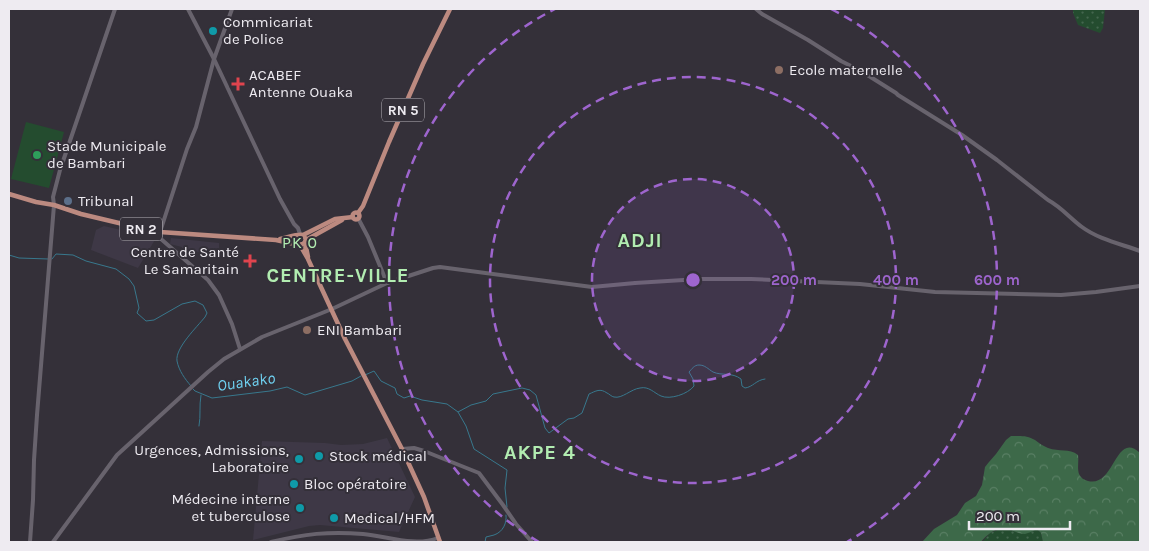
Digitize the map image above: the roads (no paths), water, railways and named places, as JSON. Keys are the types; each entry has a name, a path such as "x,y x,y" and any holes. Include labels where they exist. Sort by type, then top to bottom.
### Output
{"main road":[{"name":"RN 5","path":"357,216 423,64 450,9"},
{"name":"RN 2","path":"9,194 144,230 276,240 298,245"},
{"path":"357,216 343,219 299,235 294,240 308,260 345,339 402,449 424,497 439,540"},
{"path":"298,245 326,226"},
{"name":"RN 2","path":"276,240 299,235"},
{"path":"299,235 305,237 308,260"}],"street":[{"path":"30,542 37,415 54,205 53,197 60,170 115,9"},
{"path":"188,9 214,59 280,199 298,228 299,235"},
{"path":"232,9 214,59 196,127 182,162 160,232 161,239 208,280 219,295 232,324 240,349"},
{"path":"756,9 841,61 861,71 962,135 1057,205 1083,228 1101,237 1140,251"},
{"path":"357,216 387,283"},
{"path":"53,542 117,455 224,359 262,337 387,283 433,268 440,267 592,287 700,279 751,279 860,284 935,292 1061,295 1140,286"},
{"path":"402,449 414,448 424,451 479,473 523,533 532,542"},
{"path":"271,542 310,534 329,533 364,534 429,542 439,540"}],"waterway":[{"name":"Ouakako","path":"52,259 56,254 73,255 86,261 116,269 129,279 134,286 139,308 137,313 146,321 154,320 182,304 195,301 203,305 207,313 205,317 183,344 177,356 179,368 191,386"},
{"name":"Ouakako","path":"9,255 19,258 48,259"},
{"name":"Ouakako","path":"365,375 374,371 381,381 395,388 397,394 404,398 410,396 447,404 458,412 471,405 486,401 493,394 522,388 530,390 536,395 545,428 549,433 568,419 582,413 589,394 596,391 600,390 613,397 643,388 665,397 683,394 694,386 689,372 697,365 716,373 738,377 745,388 765,379"},
{"name":"Ouakako","path":"193,389 212,398 287,387 305,395 352,381 361,376"},
{"path":"199,426 201,395"},
{"path":"458,412 466,426 474,449 507,470 505,488 507,507"},
{"path":"485,542 486,537 497,534 502,529 506,521 506,515"}],"place":[{"name":"Commicariat de Police","path":"213,31"},
{"name":"Ecole maternelle","path":"779,70"},
{"name":"ACABEF Antenne Ouaka","path":"238,84"},
{"name":"Stade Municipale de Bambari","path":"37,155"},
{"name":"Tribunal","path":"68,201"},
{"name":"Centre de Santé Le Samaritain","path":"250,261"},
{"name":"ENI Bambari","path":"307,330"},
{"name":"Stock médical","path":"319,456"},
{"name":"Urgences, Admissions, Laboratoire","path":"299,459"},
{"name":"Bloc opératoire","path":"294,484"},
{"name":"Médecine interne et tuberculose","path":"300,508"},
{"name":"Medical/HFM","path":"334,518"}],"district":[{"name":"ADJI","path":"640,240"},
{"name":"PK 0","path":"300,242"},
{"name":"CENTRE-VILLE","path":"338,275"},
{"name":"AKPE 4","path":"540,452"}]}
